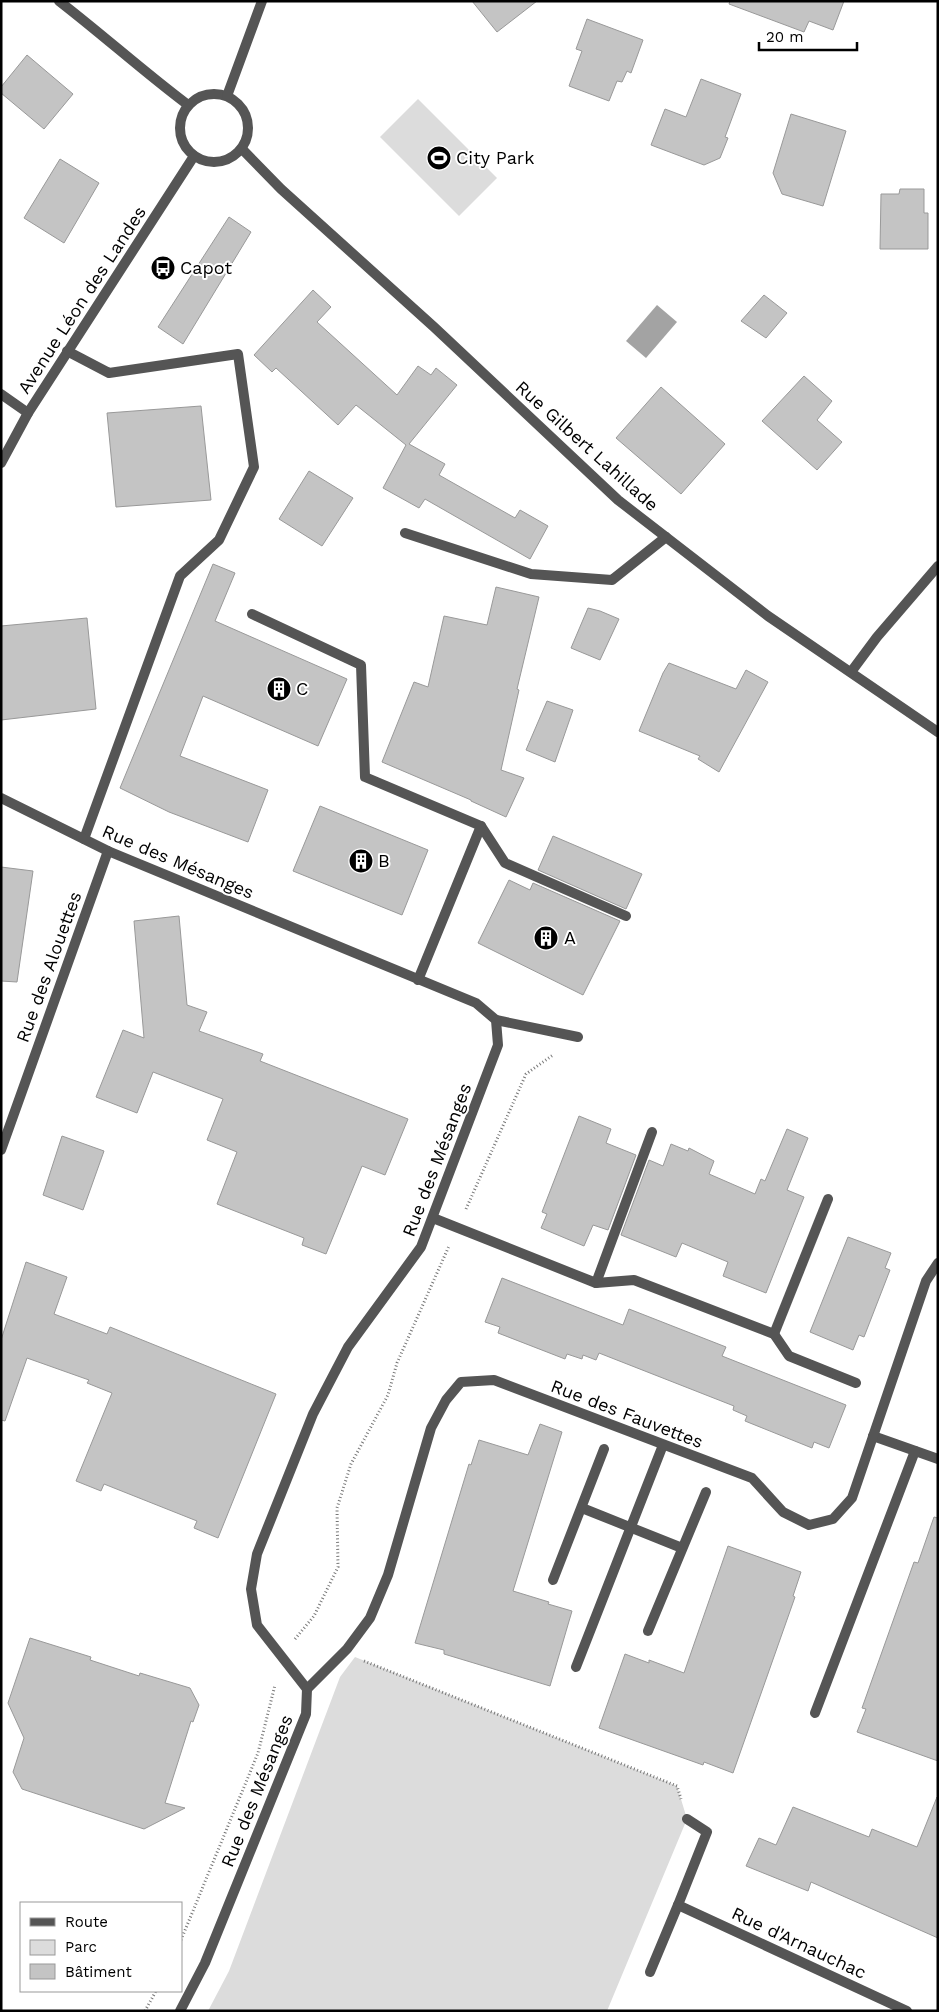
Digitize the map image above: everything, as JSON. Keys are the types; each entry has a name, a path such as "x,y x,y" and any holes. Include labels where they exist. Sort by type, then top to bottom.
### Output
{"street":[{"path":"58,1 188,105"},
{"path":"227,96 262,1"},
{"path":"213,94 227,96 244,109 248,118 249,129 242,149 225,161 214,163 194,156 187,149 180,132 183,113 188,105 200,97 213,94"},
{"name":"Rue Gilbert Lahillade","path":"242,149 281,189 434,327 618,500 768,616 938,732"},
{"name":"Avenue Léon des Landes","path":"1,463 28,413 194,156"},
{"path":"67,351 108,373 238,354 254,467 219,540 180,576 84,839"},
{"path":"1,394 28,413"},
{"path":"406,533 531,574 612,580 666,537"},
{"path":"852,672 876,637 938,566"},
{"path":"252,614 361,665 366,777 481,826 505,863 626,916"},
{"name":"Rue des Mésanges","path":"1,798 108,851 476,1003 496,1020 498,1045 421,1247 344,1355 313,1414 257,1554 250,1589 257,1625 307,1689 306,1714 205,1962 180,2011"},
{"path":"418,980 481,826"},
{"name":"Rue des Alouettes","path":"1,1150 108,851"},
{"path":"496,1020 578,1037"},
{"path":"596,1283 652,1132"},
{"path":"774,1334 828,1199"},
{"path":"432,1218 596,1283 634,1280 774,1334 789,1356 856,1383"},
{"name":"Rue des Fauvettes","path":"307,1689 347,1649 370,1618 388,1575 431,1428 446,1400 461,1382 494,1380 752,1478 783,1512 809,1525 833,1519 852,1498 926,1282 938,1263"},
{"path":"873,1436 938,1460"},
{"path":"576,1667 663,1445"},
{"path":"553,1580 604,1449"},
{"path":"815,1713 915,1451"},
{"path":"648,1631 706,1492"},
{"path":"582,1508 682,1548"},
{"path":"650,1972 707,1832 688,1819"},
{"name":"Rue d'Arnauchac","path":"678,1905 907,2011"}],"path":[{"path":"182,1938 258,1753 282,1657 314,1616 338,1566 337,1508 351,1464 388,1394 397,1363 526,1074 578,1037"},
{"path":"347,1649 355,1657 677,1786 688,1819"},
{"path":"145,2011 155,1992"}],"green space":[{"name":"City Park","path":"418,99 497,178 459,216 380,137"},
{"path":"355,1657 677,1786 687,1819 607,2011 208,2011 229,1971 340,1677"}],"shaded area":[{"path":"657,305 677,322 646,358 626,341"}],"building":[{"path":"472,1 537,1 497,32"},
{"path":"730,1 844,1 833,30 809,21 804,32 729,4"},
{"path":"587,19 643,40 631,73 627,71 622,82 617,81 609,101 569,86 582,51 576,49"},
{"path":"27,55 73,94 44,129 1,93 1,87"},
{"path":"701,79 741,94 725,137 728,138 720,158 704,165 651,145 665,109 686,117"},
{"path":"791,114 846,131 823,206 782,194 773,173"},
{"path":"60,159 99,183 64,243 24,218"},
{"path":"900,189 924,189 924,213 928,213 928,249 880,249 881,194 899,194"},
{"path":"229,217 251,232 183,344 158,327"},
{"path":"313,290 331,307 317,322 397,395 418,366 431,375 436,368 457,385 409,444 445,464 439,475 515,518 520,510 548,526 530,559 425,499 419,508 383,488 406,445 356,405 338,425 276,368 272,372 254,355"},
{"path":"764,295 787,313 766,338 741,321"},
{"path":"804,376 832,401 817,420 842,442 817,470 762,421"},
{"path":"661,387 725,444 681,494 616,438"},
{"path":"201,406 211,500 116,507 107,413"},
{"path":"309,471 353,498 322,546 279,519"},
{"path":"213,564 235,573 215,621 347,679 318,746 203,696 180,756 268,790 248,842 169,812 120,788"},
{"path":"496,587 539,597 517,689 519,690 501,770 524,778 506,817 382,762 414,682 428,687 444,616 487,625"},
{"path":"588,608 619,619 600,660 571,648"},
{"path":"87,618 96,709 1,720 1,626"},
{"path":"669,663 736,689 746,670 768,682 719,772 698,759 700,756 639,731"},
{"path":"547,701 573,710 555,762 526,750"},
{"name":"B","path":"320,806 428,850 402,915 293,871"},
{"path":"553,836 642,874 626,909 538,870"},
{"path":"1,867 33,871 17,982 1,981"},
{"name":"A","path":"509,880 530,890 533,883 620,921 583,995 478,943"},
{"path":"179,916 187,1005 207,1012 199,1031 263,1054 260,1061 408,1119 385,1175 362,1166 326,1254 302,1245 304,1238 217,1204 237,1152 207,1140 223,1099 153,1072 137,1113 96,1097 123,1030 144,1038 134,921"},
{"path":"579,1116 611,1129 606,1143 636,1155 608,1230 593,1225 584,1246 541,1228 547,1214 542,1212"},
{"path":"787,1129 808,1138 787,1190 804,1197 766,1293 723,1276 728,1262 682,1243 676,1257 621,1235 649,1160 663,1166 671,1144 688,1151 689,1148 714,1161 709,1174 755,1194 761,1179 765,1181"},
{"path":"62,1136 104,1151 83,1210 43,1195"},
{"path":"848,1237 891,1253 885,1268 890,1270 864,1337 859,1335 853,1350 810,1332"},
{"path":"26,1262 67,1277 54,1314 107,1334 110,1327 276,1394 218,1538 194,1528 197,1521 104,1484 101,1491 76,1481 112,1393 87,1383 89,1380 27,1358 5,1421 1,1420 1,1340"},
{"path":"502,1278 623,1325 629,1309 726,1347 722,1356 846,1405 829,1448 814,1442 812,1448 745,1421 747,1416 733,1410 734,1406 599,1353 596,1360 583,1355 582,1359 567,1354 565,1359 498,1333 500,1327 485,1322"},
{"path":"540,1424 562,1432 513,1591 572,1611 550,1686 444,1654 444,1650 415,1643 469,1464 471,1465 479,1440 528,1455"},
{"path":"934,1517 938,1518 938,1761 857,1732 866,1709 862,1708 914,1562 918,1563"},
{"path":"728,1546 801,1572 793,1596 795,1597 733,1773 704,1762 703,1765 599,1728 625,1654 649,1663 649,1660 684,1673"},
{"path":"30,1638 91,1657 90,1660 139,1676 140,1673 190,1688 199,1705 193,1722 191,1721 165,1803 185,1808 144,1829 22,1789 13,1772 24,1738 8,1703"},
{"path":"937,1797 938,1938 811,1882 808,1891 746,1866 759,1838 776,1845 793,1807 869,1837 872,1829 917,1847"}],"place":[{"name":"City Park","path":"439,158"},
{"name":"Capot","path":"163,268"},
{"name":"C","path":"279,689"},
{"name":"B","path":"361,861"},
{"name":"A","path":"546,938"}]}
